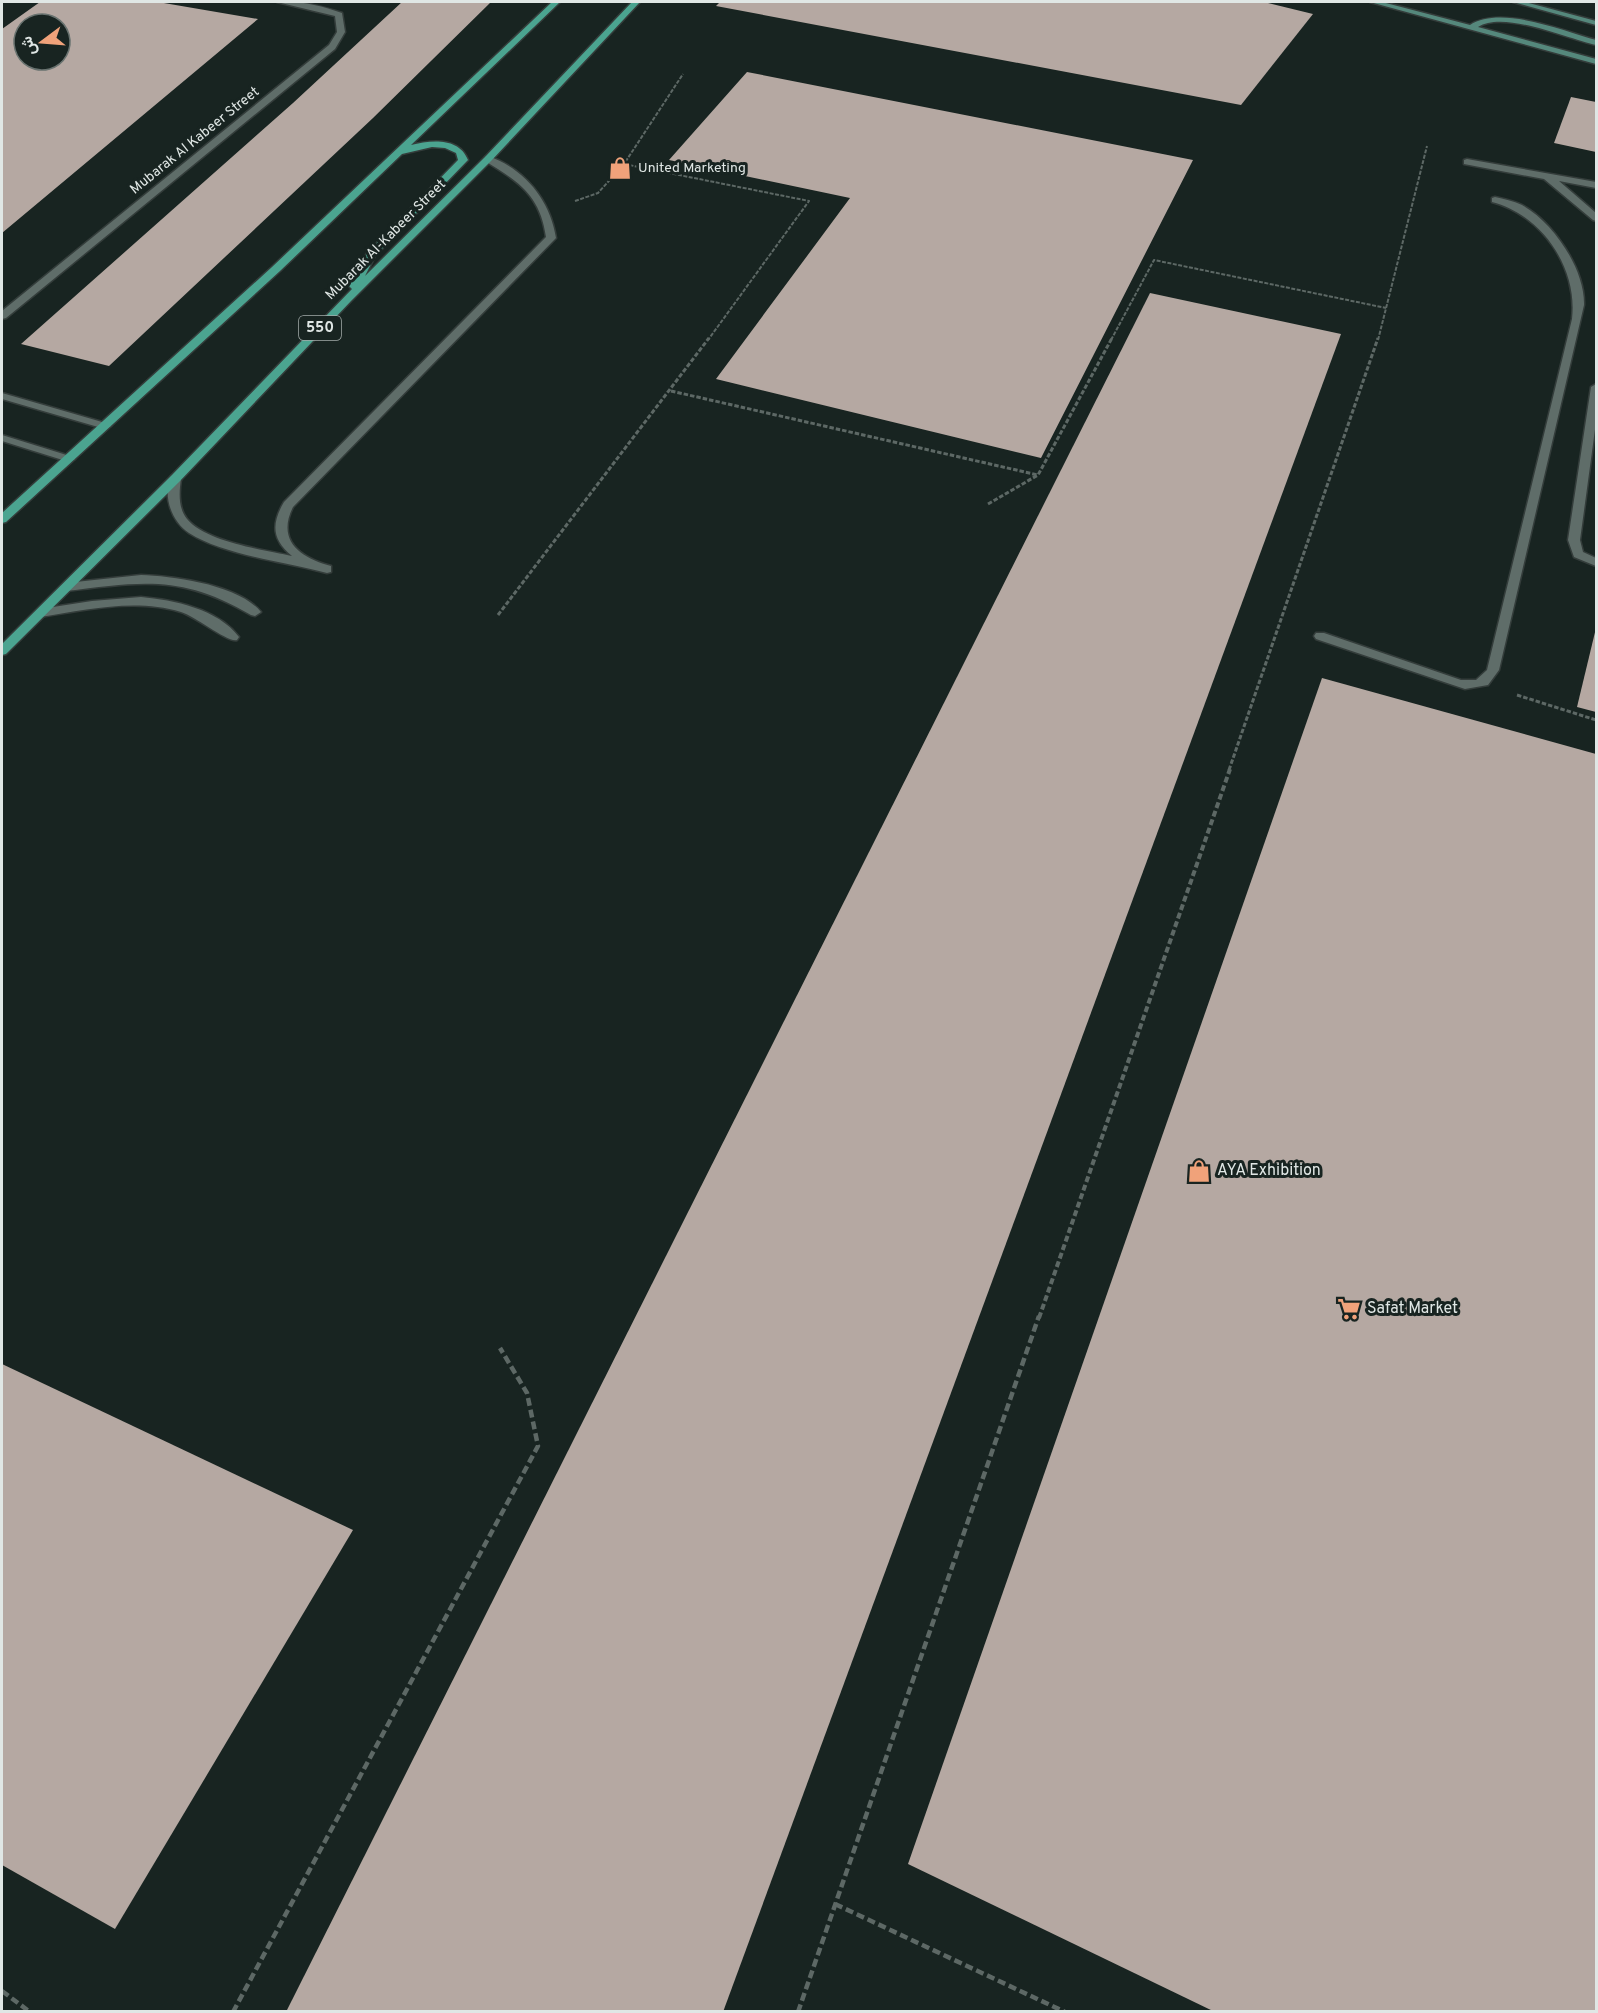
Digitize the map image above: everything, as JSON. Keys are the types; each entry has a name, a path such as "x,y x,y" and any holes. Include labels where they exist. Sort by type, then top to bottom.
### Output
{"main road":[{"path":"2,519 398,153 555,2"},
{"name":"Mubarak Al-Kabeer Street","path":"2,651 175,479 347,300 488,159 636,2"},
{"path":"1374,2 1596,62"},
{"path":"1517,2 1596,22"},
{"path":"1471,28 1481,21 1501,19 1596,43"},
{"path":"347,300 371,255 463,160 462,154 456,148 443,145 421,146 398,153"}],"street":[{"name":"Mubarak Al Kabeer Street","path":"2,316 332,47 341,32 339,15 281,2"},
{"path":"309,563 293,552 281,538 280,522 288,506 551,238 550,221 540,200 523,180 488,159"},
{"path":"1467,162 1596,185"},
{"path":"1547,176 1596,218"},
{"path":"1320,636 1460,684 1481,684 1489,678 1493,669 1579,304 1578,291 1571,268 1552,240 1525,212 1495,200"},
{"path":"1596,387 1574,540 1578,554 1596,562"},
{"path":"2,396 105,426"},
{"path":"2,438 69,459"},
{"path":"175,479 174,504 184,524 193,531 224,542 327,569"},
{"path":"66,587 131,580 181,580 221,592 255,612"},
{"path":"40,613 122,602 168,603 206,616 233,637"}],"path":[{"path":"545,211 598,193 624,164 683,74"},
{"path":"798,2012 1377,344 1427,146"},
{"path":"498,615 671,391 809,201 624,164"},
{"path":"988,504 1038,476 1154,260 1386,308"},
{"path":"671,391 1038,476"},
{"path":"1481,684 1596,720"},
{"path":"233,2012 538,1446 527,1393 500,1348"},
{"path":"835,1904 1065,2012"},
{"path":"2,1991 30,2012"}],"building":[{"path":"40,2 158,2 258,19 2,233 2,29 12,22 12,72 72,72 72,12 26,12"},
{"path":"402,2 491,2 373,118 109,366 21,344 293,103"},
{"path":"720,2 1264,2 1313,14 1241,105 716,6"},
{"path":"747,72 1193,160 1041,458 716,379 850,198 669,160"},
{"path":"1571,97 1596,102 1596,152 1554,143"},
{"path":"1150,293 1341,334 723,2012 286,2012"},
{"path":"1596,628 1596,712 1577,707"},
{"name":"Safat Market","path":"1322,678 1596,754 1596,2012 1215,2012 908,1864"},
{"path":"2,1364 353,1530 115,1929 2,1865"}],"place":[{"name":"United Marketing","path":"620,168"},
{"name":"AYA Exhibition","path":"1199,1171"},
{"name":"Safat Market","path":"1349,1309"}]}
